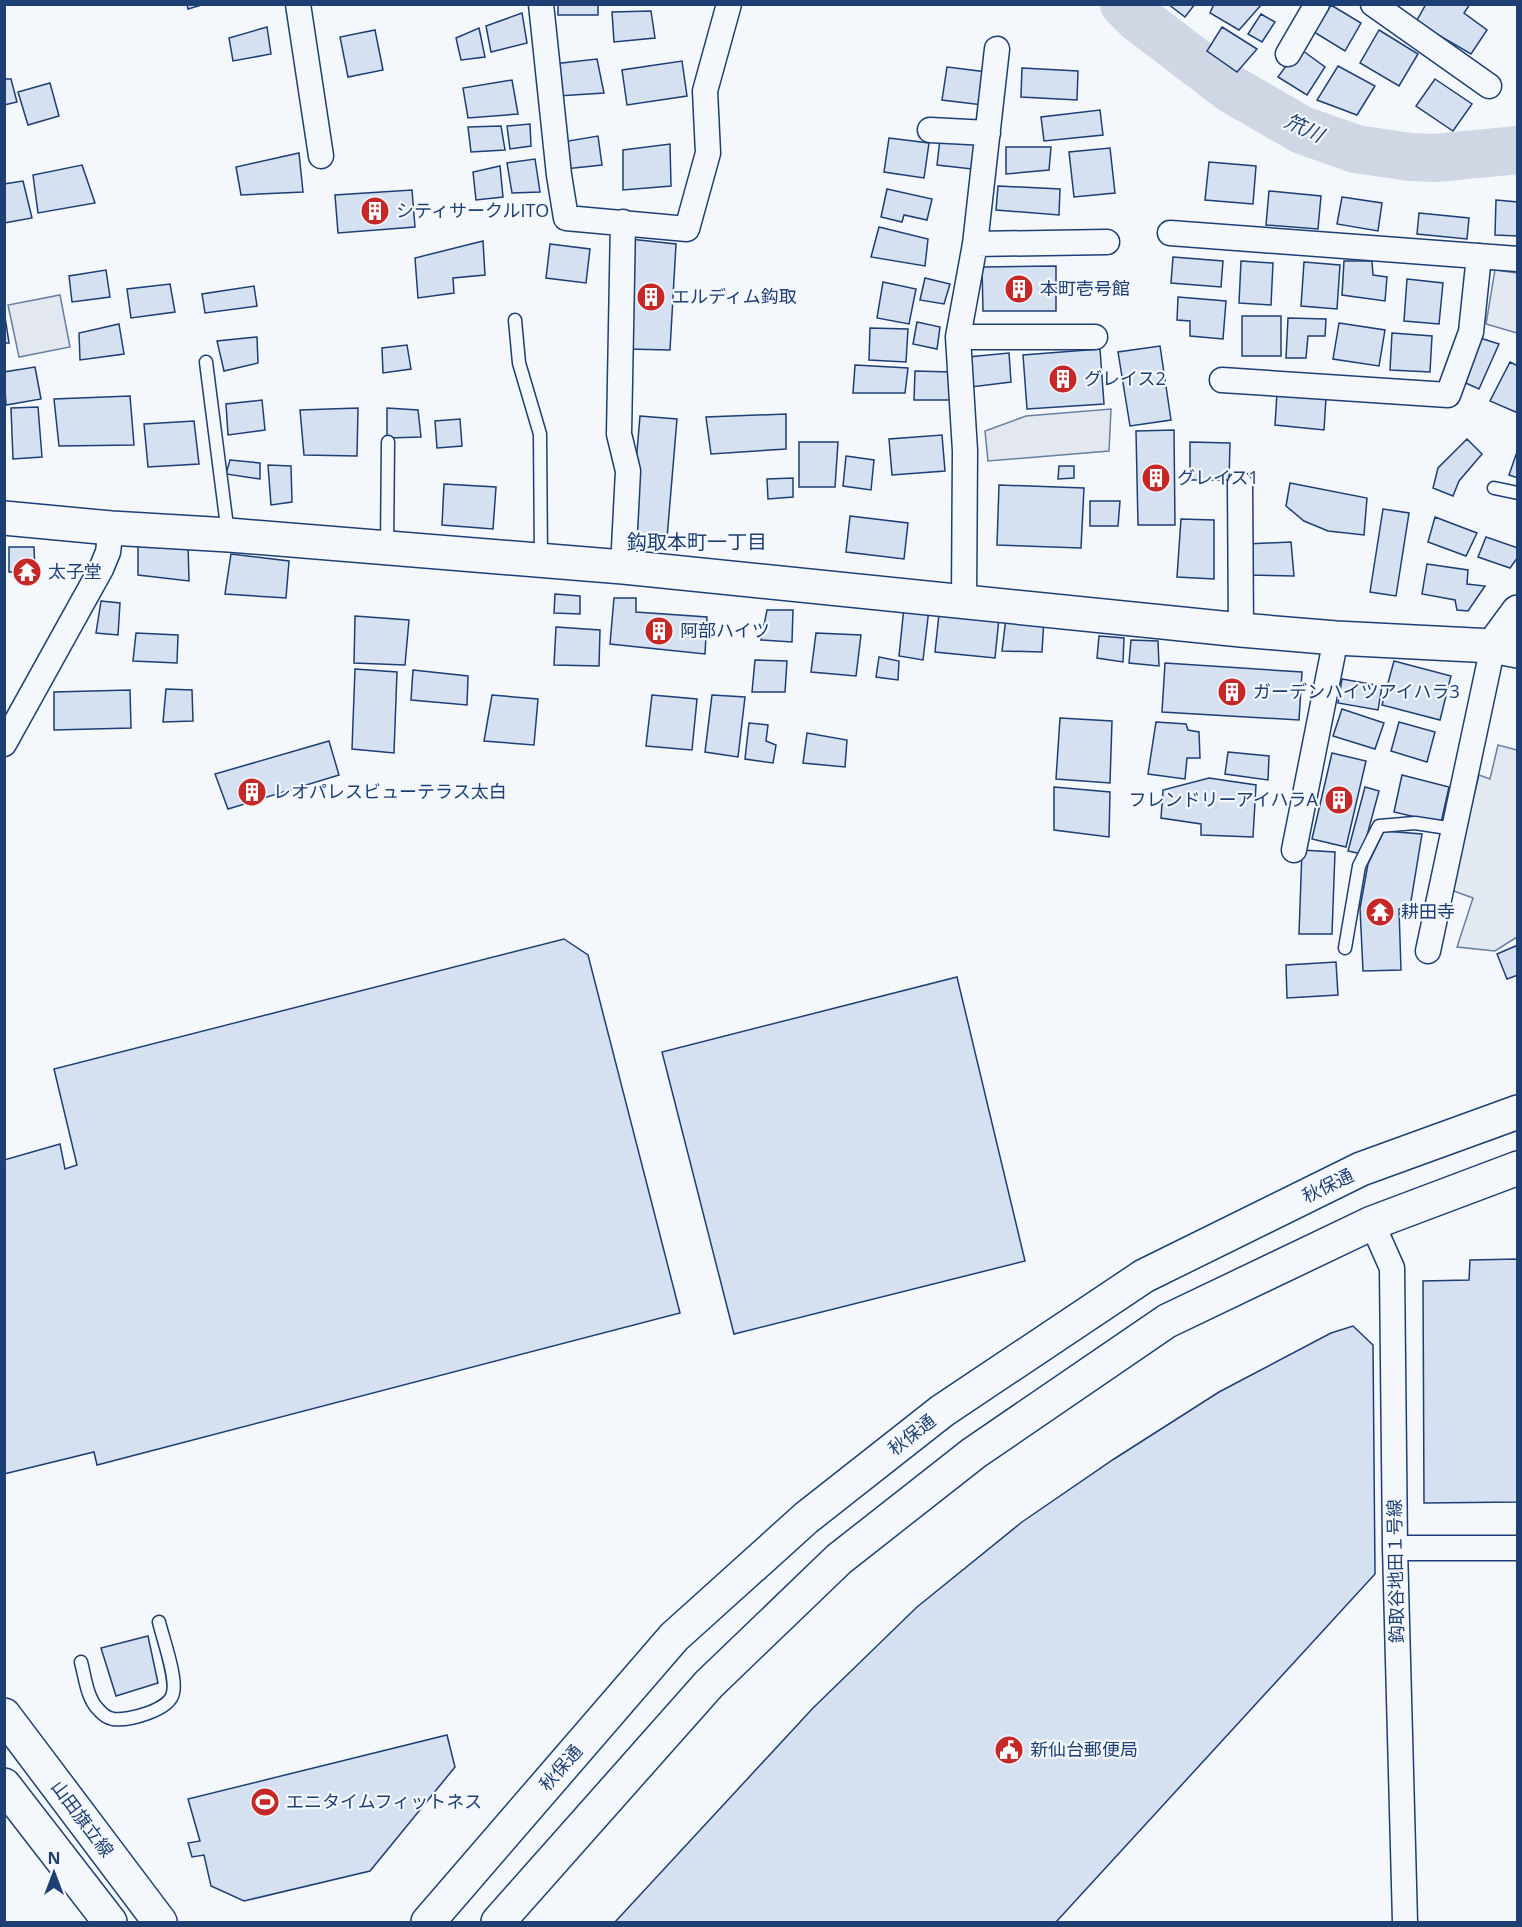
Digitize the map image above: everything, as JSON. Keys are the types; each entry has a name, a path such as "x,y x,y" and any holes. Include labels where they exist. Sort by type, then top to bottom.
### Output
{"main road":[{"path":"4,518 623,567 1241,630 1506,649 1518,612"},
{"name":"秋保通","path":"428,1923 674,1637 806,1518 942,1411 1144,1276 1361,1170 1518,1112"},
{"path":"498,1923 709,1684 839,1559 974,1453 1167,1321 1371,1223 1518,1168"},
{"name":"山田旗立線","path":"4,1716 160,1923"},
{"path":"4,1785 110,1923"}],"street":[{"path":"298,4 321,156"},
{"path":"541,4 559,175 566,218 687,229 708,153 705,91 729,4"},
{"path":"1288,54 1317,4"},
{"path":"1373,4 1489,86"},
{"path":"964,600 965,451 958,337 975,244 998,49"},
{"path":"930,130 988,133"},
{"path":"623,222 619,434 628,471 623,567"},
{"path":"1170,233 1518,259"},
{"path":"975,244 1107,242"},
{"path":"1222,380 1448,395 1471,332 1479,256"},
{"path":"958,337 1095,337"},
{"path":"1240,484 1241,630"},
{"path":"4,744 101,569 108,552 111,528"},
{"path":"1294,850 1336,638"},
{"path":"1428,951 1454,829 1506,649"},
{"name":"鈎取谷地田１号線","path":"1371,1223 1392,1268 1395,1548 1405,1923"},
{"path":"1395,1548 1518,1548"}],"lane":[{"path":"514,320 519,363 540,434 541,561"},
{"path":"206,362 229,535"},
{"path":"387,549 388,442"},
{"path":"1494,488 1518,494"},
{"path":"1345,948 1359,866 1378,826 1414,823 1454,829"},
{"path":"81,1662 93,1703 112,1719 123,1719 164,1707 173,1696 174,1683 159,1622"}],"shaded area":[{"path":"1495,270 1517,273 1517,333 1486,324"},
{"path":"60,295 70,347 19,357 8,305"},
{"path":"1111,409 1109,451 988,461 985,431 1026,416"},
{"path":"1498,745 1517,750 1517,937 1495,951 1457,947 1473,898 1451,890 1479,775 1490,779"}],"building":[{"path":"187,4 205,4 188,9"},
{"path":"558,4 598,4 598,15 558,15"},
{"path":"1168,4 1195,4 1185,17"},
{"path":"1214,4 1262,4 1239,30 1210,13"},
{"path":"1426,4 1470,4 1464,13 1487,30 1471,54 1416,22"},
{"path":"1331,5 1361,23 1345,51 1314,32"},
{"path":"651,11 655,38 614,42 612,12"},
{"path":"522,13 527,43 491,52 486,26"},
{"path":"1261,14 1275,22 1262,42 1248,34"},
{"path":"267,27 271,54 233,61 229,38"},
{"path":"1222,27 1257,49 1237,72 1207,51"},
{"path":"479,28 485,57 461,60 456,38"},
{"path":"375,30 383,70 348,77 340,37"},
{"path":"1379,30 1418,54 1399,86 1360,63"},
{"path":"1299,48 1325,67 1307,95 1278,77"},
{"path":"597,59 604,93 558,96 553,64"},
{"path":"682,61 687,96 627,105 622,70"},
{"path":"1338,66 1375,86 1357,115 1317,100"},
{"path":"947,67 995,73 991,106 942,100"},
{"path":"1022,68 1078,71 1077,100 1021,97"},
{"path":"4,79 11,79 17,102 4,105"},
{"path":"1435,79 1472,104 1453,131 1416,106"},
{"path":"512,80 518,114 468,118 463,88"},
{"path":"50,83 59,116 28,125 18,92"},
{"path":"1100,110 1103,135 1044,141 1041,117"},
{"path":"530,124 531,146 510,149 507,126"},
{"path":"501,126 505,150 471,152 468,127"},
{"path":"598,136 602,165 565,169 562,142"},
{"path":"889,138 929,143 924,178 884,172"},
{"path":"940,139 976,143 972,169 937,165"},
{"path":"670,144 671,186 623,190 623,150"},
{"path":"1006,147 1051,147 1049,170 1006,174"},
{"path":"1110,148 1115,193 1074,197 1069,152"},
{"path":"299,153 303,192 241,195 236,167"},
{"path":"535,159 540,192 512,193 507,163"},
{"path":"1209,162 1256,166 1253,204 1205,200"},
{"path":"82,165 95,203 38,213 33,175"},
{"path":"500,166 503,197 476,200 473,172"},
{"path":"23,181 32,218 4,223 4,184"},
{"path":"998,186 1060,189 1059,215 996,210"},
{"path":"887,189 932,199 927,220 904,215 902,222 881,217"},
{"name":"シティサークルITO","path":"412,190 415,227 338,233 335,195"},
{"path":"1269,191 1321,196 1318,229 1266,225"},
{"path":"1342,197 1382,203 1378,231 1337,224"},
{"path":"1496,200 1518,202 1518,236 1495,235"},
{"path":"1419,213 1469,218 1467,239 1417,234"},
{"path":"879,227 928,239 925,266 871,257"},
{"name":"エルディム鈎取","path":"630,239 676,244 670,350 627,349"},
{"path":"483,241 485,275 453,278 454,293 418,298 415,258"},
{"path":"550,244 590,249 586,283 546,278"},
{"path":"1173,257 1223,261 1221,287 1171,283"},
{"path":"1241,261 1273,263 1271,305 1239,303"},
{"path":"1344,261 1372,261 1373,275 1387,277 1385,301 1342,295"},
{"path":"1304,262 1340,265 1337,309 1301,306"},
{"name":"本町壱号館","path":"1056,266 1056,311 983,311 982,267"},
{"path":"106,270 110,297 72,302 69,276"},
{"path":"925,278 950,284 944,304 920,300"},
{"path":"1407,279 1443,283 1439,324 1404,321"},
{"path":"883,282 916,289 909,324 877,318"},
{"path":"170,284 175,312 131,318 127,289"},
{"path":"254,286 257,306 205,313 202,294"},
{"path":"1178,297 1226,301 1223,339 1190,336 1190,321 1177,320"},
{"path":"4,310 9,343 4,343"},
{"path":"1242,316 1281,316 1281,356 1242,356"},
{"path":"1288,318 1326,319 1325,336 1308,336 1306,358 1286,358"},
{"path":"917,322 940,327 937,349 913,344"},
{"path":"1339,323 1385,330 1379,366 1333,359"},
{"path":"119,324 124,354 80,360 79,333"},
{"path":"870,328 908,329 906,362 869,360"},
{"path":"1392,333 1432,336 1430,372 1390,370"},
{"path":"257,337 258,363 224,371 217,341"},
{"path":"1477,337 1499,344 1479,389 1459,380"},
{"path":"407,345 411,369 383,373 382,348"},
{"path":"1160,346 1171,420 1130,426 1118,352"},
{"name":"グレイス2","path":"1100,349 1104,404 1027,409 1023,355"},
{"path":"1009,353 1011,382 971,387 968,357"},
{"path":"1510,362 1518,366 1518,413 1490,401"},
{"path":"855,365 908,368 905,393 853,393"},
{"path":"35,367 41,399 6,405 4,372"},
{"path":"915,371 952,372 952,400 914,400"},
{"path":"1277,393 1326,398 1324,430 1275,425"},
{"path":"130,396 134,445 59,446 54,399"},
{"path":"262,400 265,430 228,435 226,404"},
{"path":"38,407 42,457 13,459 11,408"},
{"path":"358,408 357,456 304,455 300,410"},
{"path":"387,408 418,410 421,437 387,438"},
{"path":"786,414 786,449 711,454 706,417"},
{"path":"640,416 677,419 667,538 630,535"},
{"path":"460,419 462,446 437,448 435,421"},
{"path":"194,421 199,464 148,467 144,424"},
{"name":"グレイス1","path":"1174,430 1175,525 1138,525 1136,431"},
{"path":"942,435 945,471 892,475 889,439"},
{"path":"1467,439 1482,454 1459,481 1453,496 1433,488 1438,468"},
{"path":"799,442 838,442 835,487 799,487"},
{"path":"1190,442 1230,443 1229,480 1190,480"},
{"path":"1518,449 1518,478 1509,475"},
{"path":"846,456 874,460 871,490 843,486"},
{"path":"230,460 260,463 260,479 226,474"},
{"path":"268,465 291,466 292,502 271,505"},
{"path":"1059,466 1074,466 1074,478 1058,479"},
{"path":"793,478 793,497 768,499 767,479"},
{"path":"1290,483 1367,498 1364,535 1328,531 1304,521 1286,506"},
{"path":"444,484 496,487 493,529 442,525"},
{"path":"999,485 1084,488 1081,548 997,545"},
{"path":"1090,501 1120,501 1118,526 1090,526"},
{"path":"1383,509 1409,513 1396,596 1370,592"},
{"path":"850,516 908,523 904,559 846,552"},
{"path":"1435,517 1477,533 1466,556 1428,542"},
{"path":"1181,519 1214,520 1214,579 1177,577"},
{"path":"1486,537 1518,548 1518,557 1510,568 1478,557"},
{"path":"1291,542 1294,576 1247,575 1247,544"},
{"path":"138,543 188,543 189,581 138,575"},
{"path":"9,547 34,547 35,572 9,572"},
{"path":"231,554 289,561 286,598 225,594"},
{"path":"1427,564 1468,570 1467,584 1485,586 1468,611 1457,610 1455,600 1422,594"},
{"path":"555,594 580,596 580,614 554,613"},
{"name":"阿部ハイツ","path":"614,598 636,598 636,612 707,617 705,654 610,644"},
{"path":"101,601 120,603 118,635 96,633"},
{"path":"904,607 929,609 923,660 899,656"},
{"path":"767,610 793,610 792,642 761,640"},
{"path":"939,614 999,618 995,658 935,652"},
{"path":"355,616 409,620 405,665 354,663"},
{"path":"1006,618 1044,618 1042,652 1002,651"},
{"path":"556,627 600,630 599,666 554,665"},
{"path":"136,633 178,635 177,663 133,661"},
{"path":"816,633 861,635 856,676 811,672"},
{"path":"1099,636 1124,638 1123,662 1097,658"},
{"path":"1131,640 1158,641 1159,666 1129,663"},
{"path":"879,657 899,661 898,680 876,677"},
{"path":"755,660 787,661 785,692 752,692"},
{"path":"1394,661 1451,676 1440,720 1382,705"},
{"name":"ガーデンハイツアイハラ3","path":"1165,663 1302,672 1299,720 1162,712"},
{"path":"355,669 397,672 394,753 352,749"},
{"path":"413,670 468,676 467,705 411,700"},
{"path":"1342,679 1382,686 1378,710 1338,703"},
{"path":"166,689 192,690 193,721 163,722"},
{"path":"130,690 131,728 54,730 54,692"},
{"path":"492,695 538,699 534,745 484,741"},
{"path":"652,695 697,699 692,750 646,746"},
{"path":"712,695 745,697 738,757 705,752"},
{"path":"1342,709 1384,723 1375,749 1333,736"},
{"path":"1060,718 1112,721 1110,783 1056,779"},
{"path":"1156,722 1186,724 1188,730 1199,732 1200,758 1187,758 1185,779 1148,774"},
{"path":"1399,722 1435,732 1427,762 1391,751"},
{"path":"749,723 768,725 766,741 776,745 773,763 745,759"},
{"path":"807,733 847,740 845,767 803,763"},
{"name":"レオパレスビューテラス太白","path":"329,741 339,775 228,809 215,774"},
{"path":"1228,752 1269,756 1268,780 1225,774"},
{"name":"フレンドリーアイハラA","path":"1332,753 1366,761 1346,847 1312,839"},
{"path":"1402,775 1449,787 1441,823 1394,812"},
{"path":"1209,778 1256,785 1253,837 1201,835 1201,824 1161,818 1163,790"},
{"path":"1054,787 1110,792 1109,837 1054,830"},
{"path":"1365,787 1379,791 1362,854 1348,851"},
{"path":"1384,831 1422,834 1410,907 1399,909 1401,970 1363,971 1360,908 1368,864"},
{"path":"1302,850 1335,852 1332,934 1299,934"},
{"path":"564,939 588,955 680,1313 97,1465 94,1452 4,1474 4,1160 60,1144 65,1169 77,1165 54,1069"},
{"path":"1518,945 1518,975 1507,979 1497,954"},
{"path":"1336,962 1338,995 1287,998 1286,965"},
{"path":"957,977 1025,1261 734,1334 662,1052"},
{"path":"1518,1259 1518,1502 1424,1503 1423,1281 1469,1280 1470,1260"},
{"path":"1353,1326 1373,1345 1375,1574 1056,1922 615,1922 813,1708 917,1607 1022,1522 1114,1459 1219,1392 1331,1333"},
{"path":"148,1636 158,1683 116,1696 101,1648"},
{"path":"447,1735 455,1767 370,1871 244,1901 211,1886 204,1855 192,1857 188,1843 200,1841 188,1799"}],"waterway":[{"name":"笊川","path":"1124,4 1138,18 1231,89 1302,130 1356,149 1410,157 1435,158 1518,150"}],"place":[{"name":"シティサークルITO","path":"375,211"},
{"name":"本町壱号館","path":"1019,289"},
{"name":"エルディム鈎取","path":"651,297"},
{"name":"グレイス2","path":"1063,379"},
{"name":"グレイス1","path":"1156,478"},
{"name":"太子堂","path":"27,572"},
{"name":"阿部ハイツ","path":"659,631"},
{"name":"ガーデンハイツアイハラ3","path":"1232,692"},
{"name":"レオパレスビューテラス太白","path":"252,792"},
{"name":"フレンドリーアイハラA","path":"1339,800"},
{"name":"耕田寺","path":"1380,912"},
{"name":"新仙台郵便局","path":"1009,1750"},
{"name":"エニタイムフィットネス","path":"265,1802"}],"district":[{"name":"鈎取本町一丁目","path":"697,542"}]}
